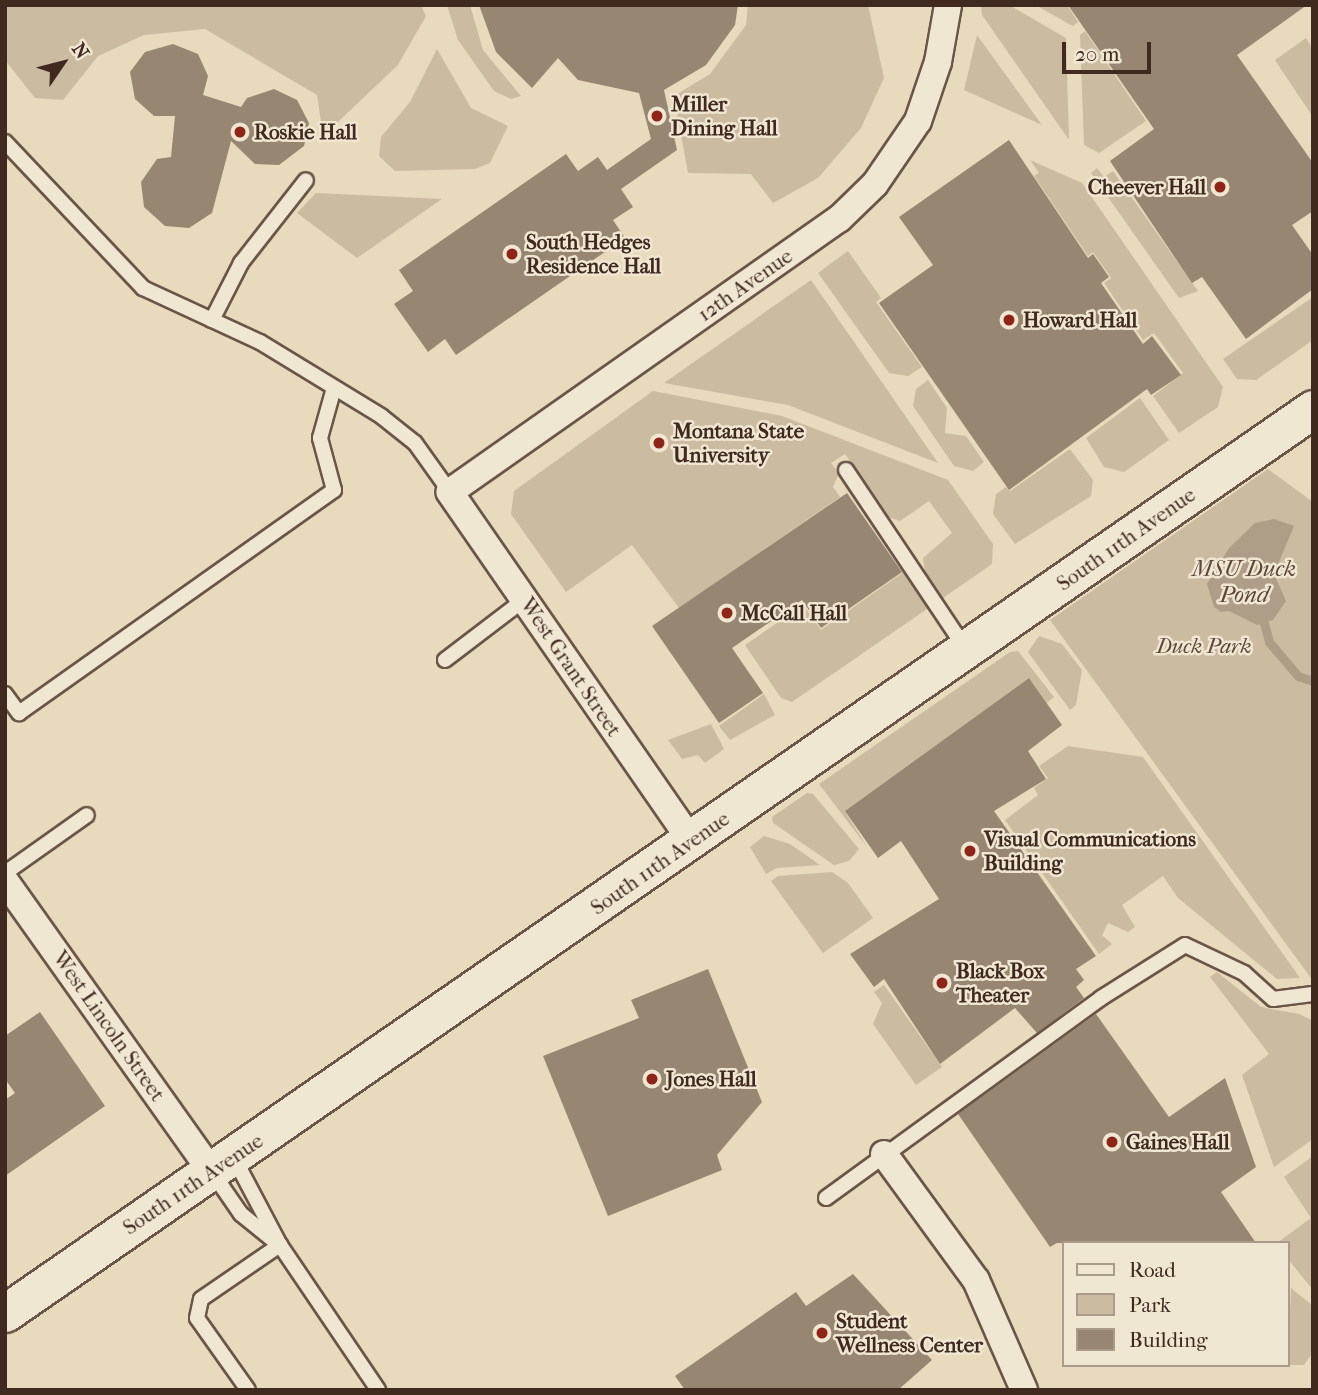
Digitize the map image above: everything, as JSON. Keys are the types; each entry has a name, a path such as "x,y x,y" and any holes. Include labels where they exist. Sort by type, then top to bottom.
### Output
{"street":[{"name":"12th Avenue","path":"450,492 839,219 866,193 918,121 938,62 948,5"},
{"name":"South 11th Avenue","path":"5,1313 692,842 1313,409"},
{"name":"West Grant Street","path":"450,492 692,842"},
{"name":"West Lincoln Street","path":"5,881 222,1164"},
{"path":"884,1154 976,1280 1024,1390"}],"lane":[{"path":"5,142 143,288 260,342 334,388 415,443 450,492"},
{"path":"212,320 241,263 306,180"},
{"path":"5,694 19,713 334,490 320,438 334,388"},
{"path":"846,470 967,650"},
{"path":"445,660 525,599"},
{"path":"5,873 86,815"},
{"path":"826,1198 1101,998 1185,945 1244,973 1273,999 1313,994"},
{"path":"222,1164 242,1213 280,1245"},
{"path":"222,1164 377,1390"},
{"path":"248,1390 197,1318 201,1299 280,1245"}],"green space":[{"path":"5,5 421,5 426,16 398,65 323,136 317,95 205,29 144,35 98,56 63,100 35,98 5,60"},
{"path":"447,5 470,5 483,50 521,96 511,99 494,91 458,40"},
{"path":"748,5 868,5 884,78 861,128 818,178 773,203 751,174 688,173 674,96 710,74 746,25"},
{"path":"981,5 1009,5 1066,38 1069,140 982,15"},
{"path":"1035,5 1067,5 1078,22 1073,26"},
{"path":"1085,31 1146,121 1099,153 1084,145 1080,35"},
{"path":"977,35 1042,125 964,90"},
{"path":"1306,38 1313,49 1313,117 1275,60"},
{"path":"437,49 471,108 508,126 490,163 475,169 395,171 379,156 381,137 410,102"},
{"path":"1030,160 1082,183 1223,387 1218,407 1179,433 1153,396 1183,373 1154,333 1143,340 1104,283 1111,278 1093,252 1088,256 1034,176 1039,173"},
{"path":"1097,168 1104,177 1113,171 1198,291 1179,298 1091,173"},
{"path":"316,193 442,199 357,258 297,213"},
{"path":"848,251 881,298 876,302 922,367 908,376 889,373 818,273"},
{"path":"811,280 938,463 788,405 664,383"},
{"path":"1313,297 1313,340 1256,380 1237,379 1223,359"},
{"path":"928,380 947,408 945,433 966,436 984,462 973,471 954,466 913,406 916,389"},
{"path":"653,391 782,416 948,480 993,544 992,564 943,598 925,572 923,558 952,533 929,501 900,521 888,517 845,454 831,463 839,473 833,487 840,497 679,608 632,545 566,592 511,514 514,491"},
{"path":"1140,398 1169,440 1124,472 1104,467 1086,438"},
{"path":"1070,449 1093,480 1091,496 1015,544 993,514 996,494 1006,487 1010,491"},
{"name":"Duck Park","path":"1268,469 1313,502 1313,981 1050,620"},
{"path":"905,571 930,607 792,702 781,698 745,645 803,605 821,630"},
{"path":"1039,636 1062,644 1082,670 1076,705 1070,710 1028,652"},
{"path":"1018,651 1054,697 1047,703 1029,678 845,811 867,847 819,784 1010,652"},
{"path":"764,694 775,715 730,740 719,726"},
{"path":"711,724 724,749 705,763 698,755 682,759 668,740"},
{"path":"1068,746 1143,757 1300,978 1277,979 1178,898 1163,876 1122,905 1135,927 1128,932 1108,923 1102,935 1112,944 1099,954 1005,820 1038,795 1034,788 1048,778 1039,766"},
{"path":"807,793 813,794 859,849 849,861 834,865 773,823 772,817"},
{"path":"764,836 790,844 820,865 777,868 766,874 750,847"},
{"path":"832,872 848,883 873,918 823,953 771,881 778,876"},
{"path":"1217,972 1261,1007 1299,1014 1313,1021 1313,1139 1274,1167 1242,1075 1269,1054 1210,977"},
{"path":"884,985 942,1067 916,1085 873,1024 882,1003 874,992"},
{"path":"1313,1156 1313,1290 1290,1261 1290,1241 1280,1241 1311,1218 1284,1177"},
{"path":"1291,1288 1313,1306 1313,1352 1304,1365 1290,1365"}],"water":[{"name":"MSU Duck Pond","path":"1274,519 1294,526 1274,574 1286,601 1273,620 1257,625 1229,611 1221,612 1214,607 1207,584 1229,548 1255,523"}],"building":[{"path":"479,5 738,5 735,25 706,65 664,90 677,150 621,189 633,207 613,220 625,238 456,355 445,339 428,352 394,304 413,291 399,270 566,154 578,171 598,157 607,170 651,139 639,93 578,80 558,58 532,88 496,52"},
{"name":"Cheever Hall","path":"1068,5 1307,5 1237,55 1313,163 1313,211 1292,225 1313,255 1313,289 1246,339 1202,277 1192,283 1110,161 1154,129"},
{"name":"Roskie Hall","path":"173,44 198,54 208,76 203,95 241,107 247,98 274,89 297,100 309,123 304,146 279,165 255,164 231,141 212,213 189,228 165,226 144,207 141,182 157,159 171,157 175,116 154,116 135,99 130,72 145,52"},
{"name":"Howard Hall","path":"1009,140 1088,258 1093,254 1109,277 1101,283 1143,344 1152,336 1181,375 1151,395 1147,389 1009,490 879,303 933,265 899,217"},
{"name":"McCall Hall","path":"847,493 902,572 821,628 802,600 732,648 763,693 719,723 652,626"},
{"name":"Visual Communications Building","path":"1029,678 1062,725 1028,751 1046,779 994,811 1096,956 1076,969 1084,980 1076,987 1084,998 1037,1033 1015,1008 940,1064 884,979 874,987 850,954 939,899 901,841 878,858 845,811"},
{"name":"Jones Hall","path":"708,969 762,1102 717,1155 722,1170 608,1216 543,1056 639,1018 631,1000"},
{"path":"40,1012 105,1106 5,1176 5,1100 15,1093 5,1079 5,1036"},
{"name":"Gaines Hall","path":"1096,1014 1169,1117 1225,1078 1256,1167 1221,1192 1255,1241 1062,1241 1050,1247 958,1114"},
{"name":"Student Wellness Center","path":"853,1274 932,1360 898,1390 685,1390 675,1376 796,1292 806,1306"}],"waterway":[{"path":"1264,623 1269,642 1298,676 1313,681"}],"place":[{"name":"Miller Dining Hall","path":"657,116"},
{"name":"Roskie Hall","path":"240,132"},
{"name":"Cheever Hall","path":"1220,187"},
{"name":"South Hedges Residence Hall","path":"512,254"},
{"name":"Howard Hall","path":"1009,320"},
{"name":"Montana State University","path":"659,443"},
{"name":"McCall Hall","path":"727,613"},
{"name":"Visual Communications Building","path":"970,851"},
{"name":"Black Box Theater","path":"942,983"},
{"name":"Jones Hall","path":"652,1079"},
{"name":"Gaines Hall","path":"1112,1142"},
{"name":"Student Wellness Center","path":"822,1333"}]}
